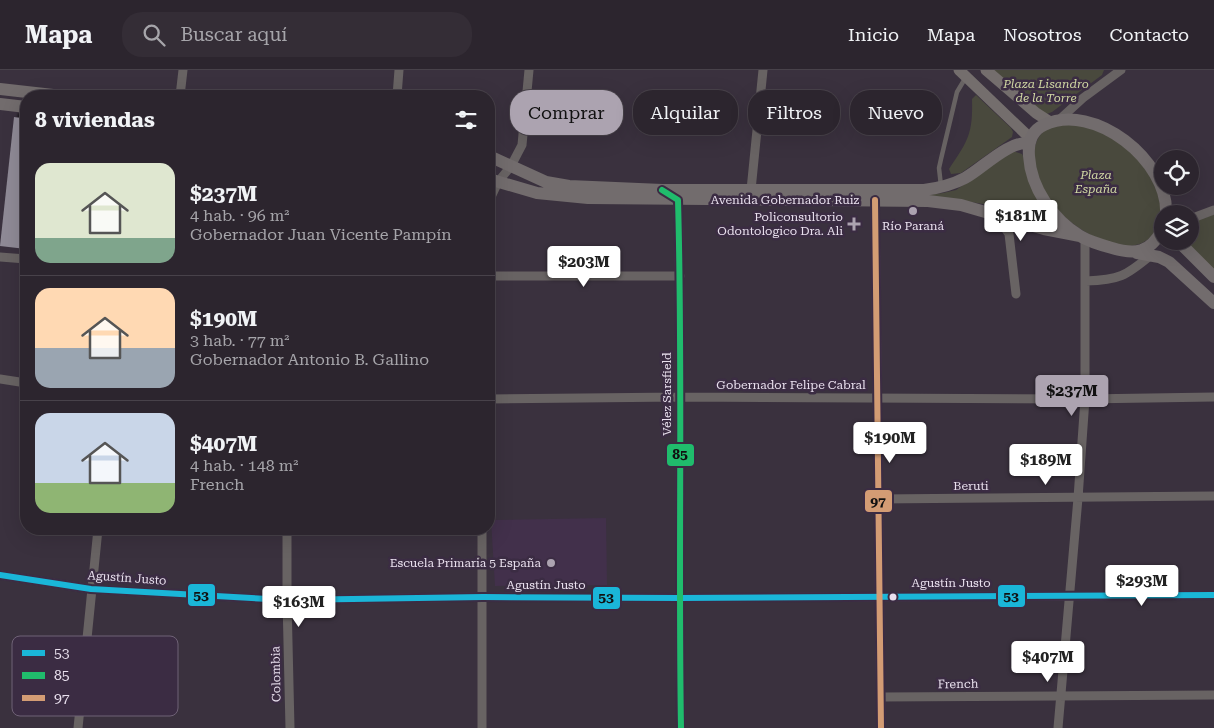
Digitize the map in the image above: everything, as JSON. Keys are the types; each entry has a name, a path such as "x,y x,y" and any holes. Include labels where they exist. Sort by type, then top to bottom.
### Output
{"main road":[{"path":"986,70 1036,113 1055,120 1084,121 1117,134 1144,158 1155,174 1163,191 1166,205"},
{"path":"962,74 1029,140"},
{"path":"0,89 20,91"},
{"path":"0,104 20,106"},
{"path":"1055,120 1040,126 1029,140 1030,165 1032,179 1039,192 1063,223 1082,238 1117,250 1151,255 1170,262 1214,303"},
{"name":"Avenida Gobernador Ruiz","path":"495,159 546,182 569,186 662,190 924,190 942,188 966,177 1014,145 1029,140"},
{"name":"Avenida Gobernador Ruiz","path":"495,181 537,194 588,198 928,201 961,205 1082,238"},
{"path":"1132,252 1142,251 1149,248 1154,243"},
{"path":"1187,250 1214,277"}],"street":[{"path":"181,90 183,70"},
{"path":"397,90 399,70"},
{"path":"495,178 511,166 522,145 529,70"},
{"path":"751,190 763,70"},
{"path":"1055,120 1122,70"},
{"path":"662,190 678,200"},
{"name":"Vélez Sarsfield","path":"678,200 680,276 679,598 681,728"},
{"path":"875,200 881,728"},
{"path":"1199,215 1214,210"},
{"path":"985,211 1002,224 1008,234 1016,294"},
{"path":"1058,728 1085,399 1086,281 1082,238"},
{"path":"1086,281 1105,281 1120,278 1132,271 1151,255"},
{"path":"0,257 20,259"},
{"path":"495,276 680,276"},
{"path":"0,379 20,382"},
{"name":"Gobernador Felipe Cabral","path":"495,399 680,397 1085,399 1214,397"},
{"name":"Beruti","path":"878,499 1214,496"},
{"path":"87,636 97,535"},
{"name":"Colombia","path":"287,535 290,728"},
{"path":"482,535 482,728"},
{"name":"Agustín Justo","path":"0,575 91,589 287,600 483,597 679,598 880,595 1214,595"},
{"name":"French","path":"881,697 1214,696"}],"lane":[{"path":"942,188 939,168 962,74"}],"shaded area":[{"path":"606,518 607,585 495,586 492,535 495,535 495,520"}],"green space":[{"name":"Plaza Lisandro de la Torre","path":"994,70 1104,70 1102,75 1047,114 1041,112"},
{"path":"976,95 1011,128 1013,132 1012,137 961,173 951,174 949,169 968,137 972,121 972,99"},
{"name":"Plaza España","path":"1077,124 1113,137 1147,171 1154,182 1154,195 1159,195 1160,205 1154,205 1154,232 1150,238 1131,246 1104,241 1078,227 1056,207 1040,183 1034,150 1043,132 1052,126"},
{"path":"1013,151 1022,154 1024,158 1047,213 1047,221 1037,222 1006,210 973,202 918,196 956,190"},
{"path":"1209,215 1214,215 1214,270 1193,250 1199,250 1199,220"}],"building":[{"path":"14,117 20,118 20,248 0,246"}],"transit line":[{"name":"85","path":"662,190 678,200 681,728"},
{"name":"97","path":"875,200 881,728"},
{"name":"53","path":"0,575 91,589 287,600 483,597 679,598 1214,595"}],"place":[{"name":"Río Paraná","path":"913,211"},
{"name":"Policonsultorio Odontologico Dra. Ali","path":"854,224"},
{"name":"Escuela Primaria 5 España","path":"551,563"}]}
